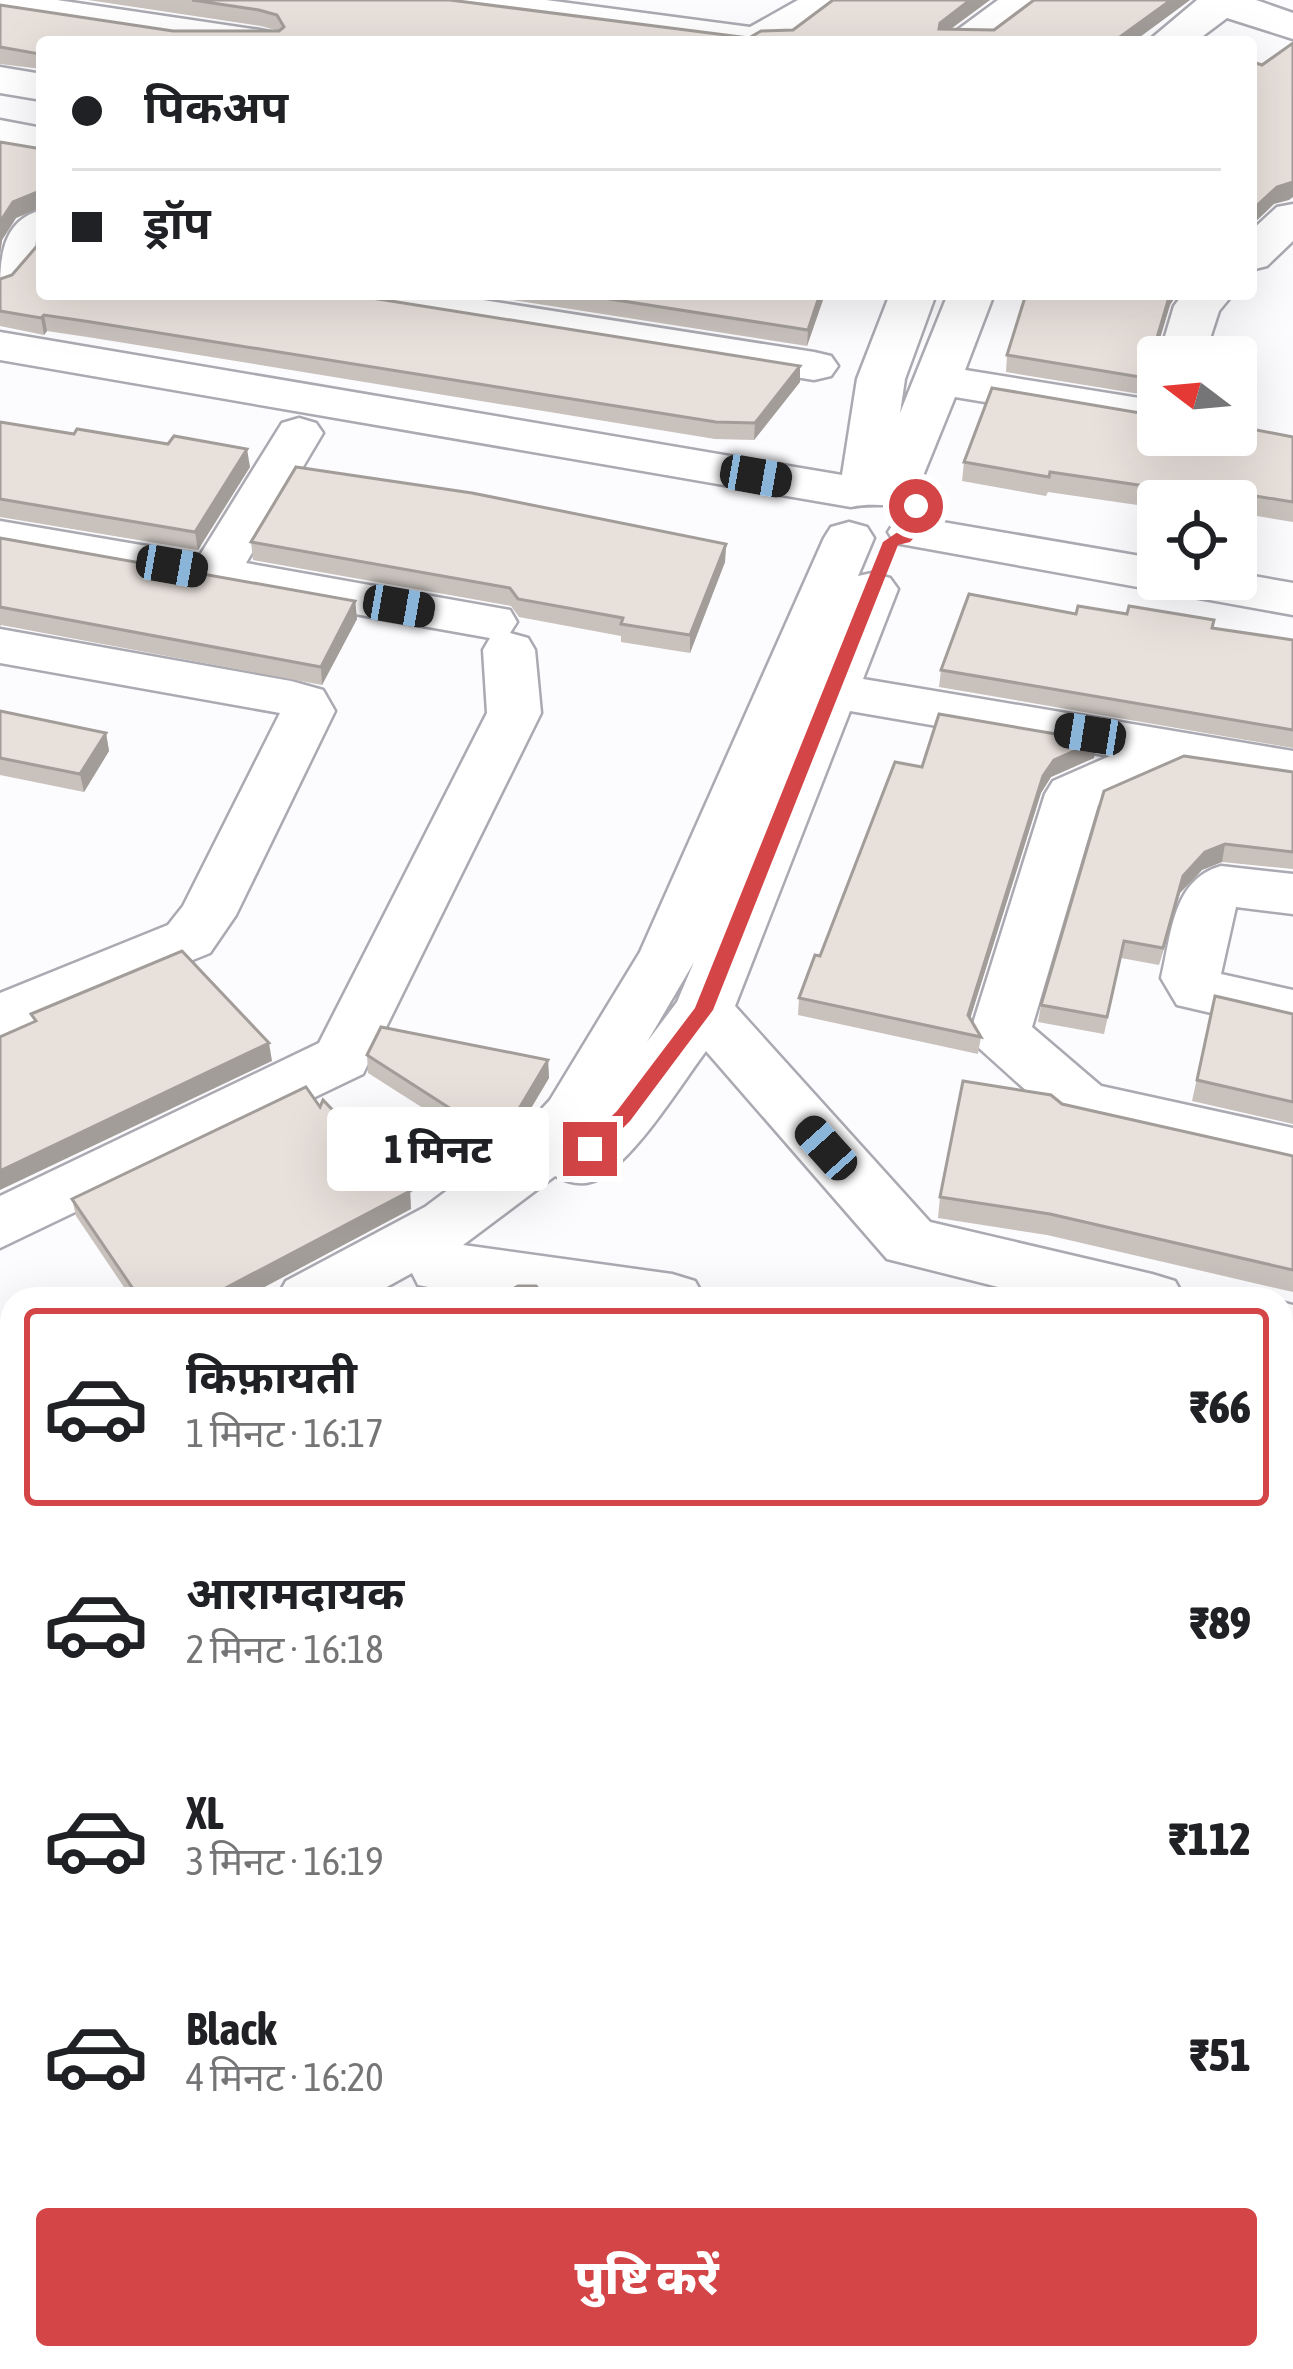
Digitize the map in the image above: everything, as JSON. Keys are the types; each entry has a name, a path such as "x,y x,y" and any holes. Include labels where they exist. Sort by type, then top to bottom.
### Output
{"street":[{"path":"192,36 222,0"},
{"path":"455,0 558,29 681,36"},
{"path":"766,36 825,0"},
{"path":"971,36 1026,0"},
{"path":"0,4 185,36"},
{"path":"1186,36 1241,17"},
{"path":"0,80 36,86"},
{"path":"0,134 36,140"},
{"path":"1257,250 1293,217"},
{"path":"0,278 28,237"},
{"path":"394,300 814,367"},
{"path":"405,1287 523,1216 624,1116 704,1010 832,691 876,514 881,379 912,300"},
{"path":"330,1287 448,1224 530,1162 572,1116 669,954 938,380 969,300"},
{"path":"1187,336 1204,300"},
{"path":"0,346 876,514 1137,570"},
{"path":"938,380 1137,413"},
{"path":"0,381 299,433 876,514 1137,543"},
{"path":"214,574 299,433"},
{"path":"0,536 214,574 500,636 514,713 342,1058 0,1224"},
{"path":"1257,562 1293,568"},
{"path":"1257,593 1293,599"},
{"path":"0,646 291,698 304,702 308,711 207,915 189,939 0,1017"},
{"path":"832,691 1293,769"},
{"path":"1175,748 1073,794 1000,1034 1082,1105 1293,1151"},
{"path":"1293,894 1221,886 1210,895 1191,978 1198,989 1219,996 1293,1011"},
{"path":"704,1010 952,1287"},
{"path":"910,1243 1100,1287"},
{"path":"441,1267 585,1287"}],"building":[{"path":"192,0 450,0 733,36 36,36 36,53 0,47 0,5 173,31 279,31 284,27 277,15"},
{"path":"833,0 970,0 940,23 939,29 994,30 1034,0 1171,0 1121,36 752,36 761,31 793,30"},
{"path":"1293,43 1293,182 1277,187 1257,205 1257,63 1262,65"},
{"path":"0,142 36,148 36,192 13,202 0,222"},
{"path":"36,247 36,300 385,300 800,366 755,423 716,422 0,311 0,279 12,275"},
{"path":"616,300 818,300 808,330"},
{"path":"1024,300 1168,300 1157,336 1137,336 1137,377 1007,355"},
{"path":"992,388 1137,412 1137,456 1257,456 1257,430 1293,437 1293,502 1257,496 1257,480 1137,480 1137,485 1050,472 1049,477 964,462"},
{"path":"0,422 168,444 174,436 247,449 195,532 0,499"},
{"path":"296,467 472,493 726,544 690,635 621,624 623,618 518,599 510,588 251,542"},
{"path":"0,538 355,601 321,667 0,607"},
{"path":"969,594 1076,614 1078,606 1127,614 1129,606 1214,620 1212,628 1293,640 1293,730 941,670"},
{"path":"0,711 106,733 80,774 0,758"},
{"path":"939,714 1097,741 1054,760 1043,776 968,1015 981,1037 799,998 815,955 820,956 895,762 922,767"},
{"path":"1184,756 1293,772 1293,852 1225,844 1205,852 1183,876 1163,948 1124,941 1107,1017 1041,1005 1104,791"},
{"path":"182,951 269,1043 0,1171 0,1037 36,1021 31,1014"},
{"path":"1215,996 1293,1014 1293,1102 1197,1080"},
{"path":"381,1027 548,1060 520,1107 490,1134 367,1055"},
{"path":"963,1081 1051,1095 1062,1104 1293,1156 1293,1270 1050,1214 940,1197"},
{"path":"306,1087 320,1107 323,1100 410,1191 228,1287 132,1287 72,1199"}],"route":[{"path":"590,1149 624,1116 704,1010 891,542 914,532 919,524 916,506"}]}
